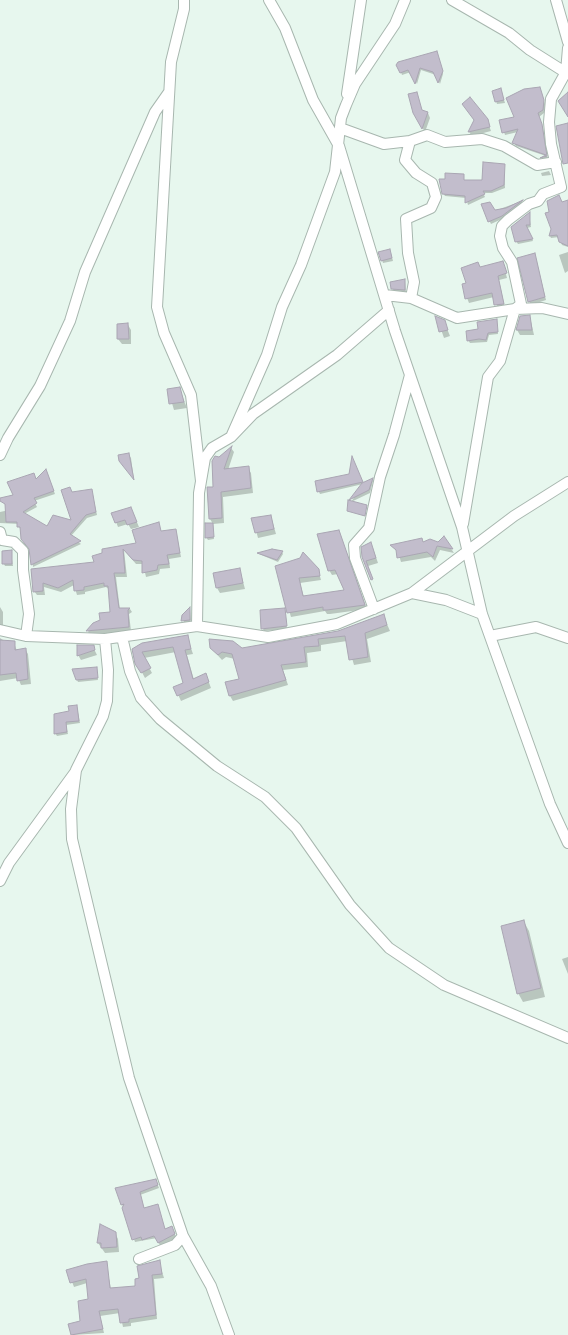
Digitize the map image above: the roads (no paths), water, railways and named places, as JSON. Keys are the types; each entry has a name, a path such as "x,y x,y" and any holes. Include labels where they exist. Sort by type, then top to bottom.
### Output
{"street":[{"path":"184,0 184,9 171,62 164,165 164,213 157,307 164,333 191,395 202,481"},
{"path":"269,0 285,28 313,100 339,146 389,310 462,528 482,614 550,804 568,843"},
{"path":"231,437 267,355 282,306 301,265 335,172 340,128 346,105 361,0"},
{"path":"346,105 355,84 395,24 405,0"},
{"path":"452,0 509,33 530,50 567,73"},
{"path":"556,0 568,42"},
{"path":"462,528 488,377 500,361 515,309 521,304 512,262 503,248 500,236 502,226 529,204 538,201 543,194 560,187 550,130 551,100 567,73 568,48"},
{"path":"0,455 8,438 40,386 70,321 85,272 155,112 169,92"},
{"path":"340,128 384,144 410,141 427,135 445,142 482,139 498,144 537,165 556,162"},
{"path":"410,141 405,160 416,173 432,183 436,197 431,208 406,218 408,253 414,282 411,298"},
{"path":"385,295 411,298 458,318 515,309 542,308 568,314"},
{"path":"197,626 197,556 205,458 212,448 231,437 253,414 337,355 389,310"},
{"path":"374,609 355,558 354,544 369,528 380,476 394,435 410,375"},
{"path":"0,630 26,636 105,639 197,626 268,637 337,624 412,593 514,516 568,482"},
{"path":"0,532 5,542 14,542 24,551 23,570 29,614 26,636"},
{"path":"412,593 446,600 482,614"},
{"path":"490,636 536,627 568,638"},
{"path":"122,637 130,671 141,698 147,705 160,720 217,766 265,797 296,828 350,905 389,948 444,986 568,1038"},
{"path":"0,881 9,863 76,770 103,716 107,701 108,670 105,639"},
{"path":"76,770 71,808 72,839 129,1078 183,1236 211,1286 229,1335"},
{"path":"139,1259 175,1245 183,1236"}]}
